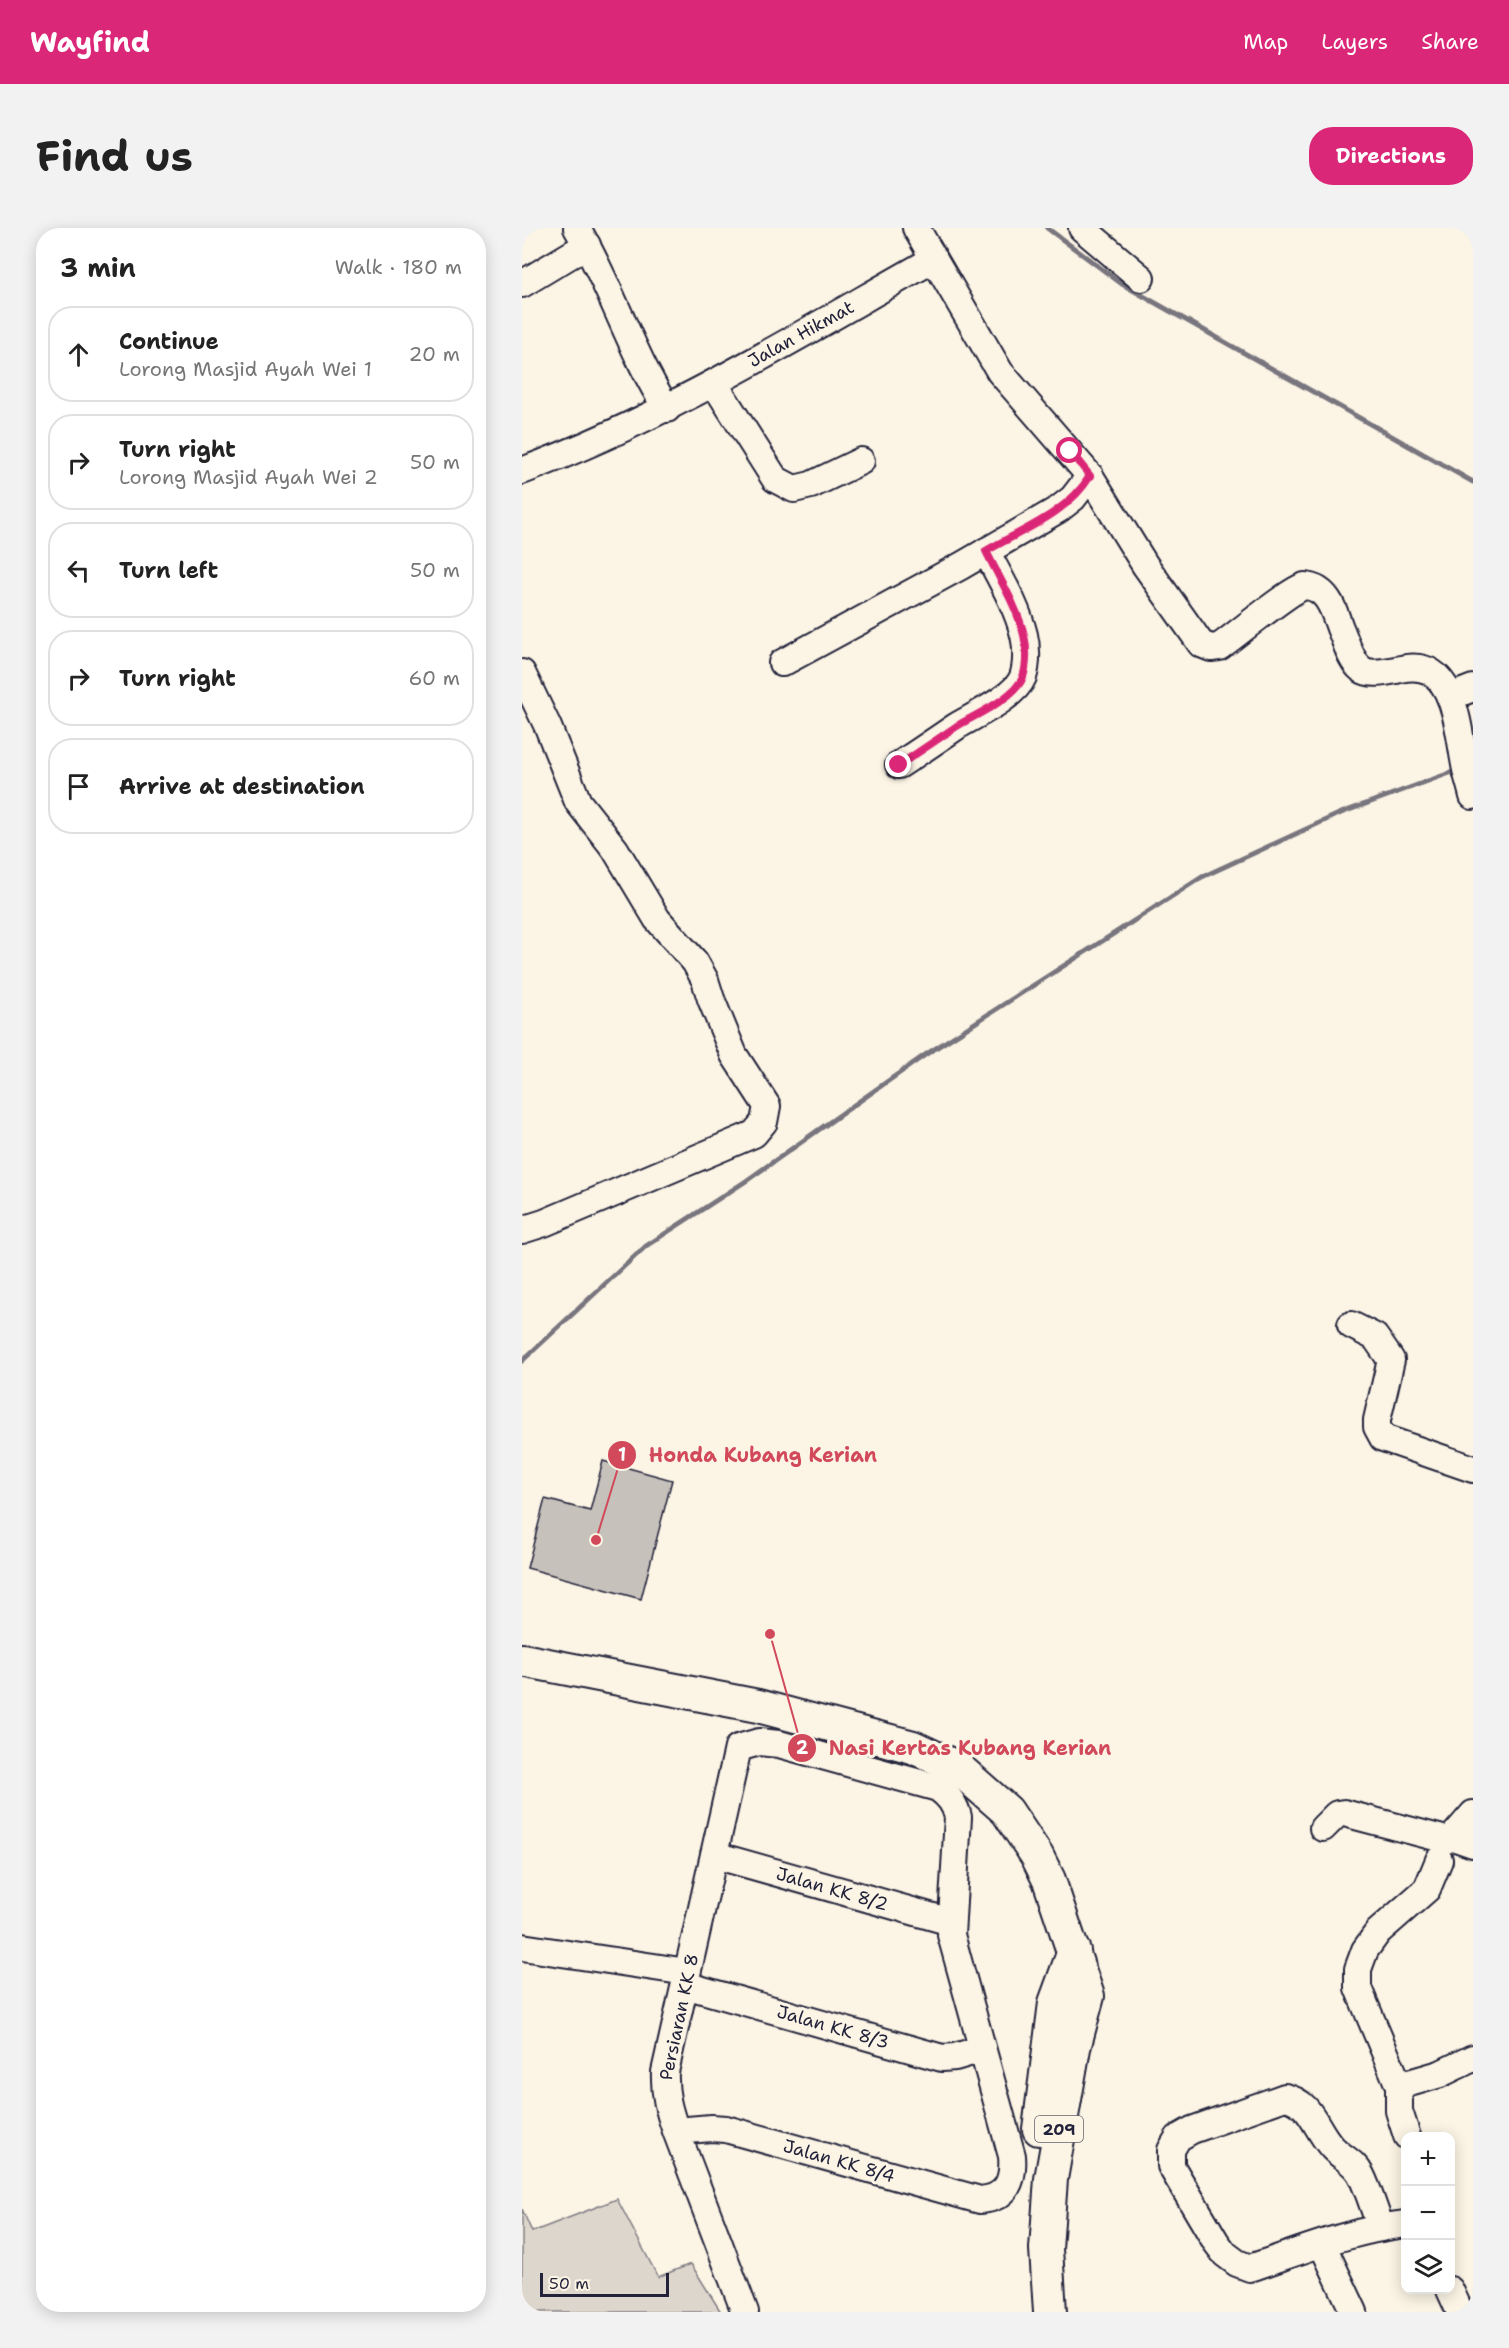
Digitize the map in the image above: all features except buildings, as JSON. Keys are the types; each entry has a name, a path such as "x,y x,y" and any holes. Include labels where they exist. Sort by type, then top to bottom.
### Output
{"main road":[{"name":"209","path":"522,1660 758,1706 913,1747 958,1768 1007,1811 1027,1840 1049,1880 1088,1996 1074,2048 1050,2188 1046,2249 1050,2312"},
{"name":"209","path":"1030,2312 1027,2231 1040,2116 1055,2003 1074,1951"}],"street":[{"path":"916,228 1000,372 1090,476 1145,565 1201,644 1211,648 1219,647 1290,595 1305,586 1316,588 1328,598 1354,662 1363,670 1372,673 1418,666 1428,669 1462,692 1459,722 1469,777"},
{"path":"1082,228 1141,278"},
{"path":"522,284 582,236 653,387 667,409"},
{"name":"Jalan Hikmat","path":"522,471 581,449 667,409 934,259"},
{"path":"714,383 775,479 794,489 811,485 861,461"},
{"path":"782,663 1059,509 1073,498 1090,476"},
{"path":"899,765 960,724 985,711 1007,695 1023,679 1026,663 1025,638 1019,617 986,551"},
{"path":"522,674 548,727 578,802 615,849 657,919 695,962 705,980 734,1055 767,1106 764,1122 754,1134 544,1224 522,1230"},
{"path":"1351,1325 1375,1337 1384,1346 1391,1360 1377,1420 1377,1427 1383,1438 1473,1469"},
{"name":"Persiaran KK 8","path":"745,2312 667,2104 665,2072 738,1748 759,1742 779,1744 938,1788 953,1802 958,1817 951,1922"},
{"path":"1323,1828 1337,1814 1344,1813 1446,1840 1463,1840 1473,1814"},
{"name":"Jalan KK 8/2","path":"714,1855 951,1922"},
{"path":"1406,2132 1399,2111 1399,2086 1358,1988 1358,1969 1365,1950 1378,1932 1427,1889 1439,1860"},
{"path":"951,1922 954,1948 982,2049"},
{"name":"Jalan KK 8/3","path":"522,1947 686,1978 942,2058 955,2058 982,2049"},
{"name":"Jalan KK 8/4","path":"676,2131 726,2129 980,2200 990,2199 1000,2195 1007,2187 1011,2178 1012,2156 982,2049"},
{"path":"1399,2086 1440,2074 1473,2058"},
{"path":"1285,2097 1296,2099 1308,2110 1330,2145 1353,2163 1393,2225 1322,2244 1250,2268 1237,2263 1225,2254 1216,2242 1171,2166 1171,2150 1178,2138 1192,2130 1285,2097"},
{"path":"1322,2244 1354,2312"},
{"path":"1452,2294 1460,2312"}],"shaded area":[{"path":"617,2199 658,2277 691,2264 721,2312 522,2312 522,2209 532,2232"}],"waterway":[{"path":"1047,228 1122,284 1473,482"},
{"path":"522,1361 646,1246 746,1181 925,1055 1202,877 1341,813 1458,770"}],"place":[{"name":"Honda Kubang Kerian","path":"596,1540"},
{"name":"Nasi Kertas Kubang Kerian","path":"770,1634"}],"route":[{"path":"899,765 960,724 985,711 1007,695 1023,679 1026,663 1025,638 1019,617 986,551 1059,509 1085,484 1090,476 1070,451"}]}
